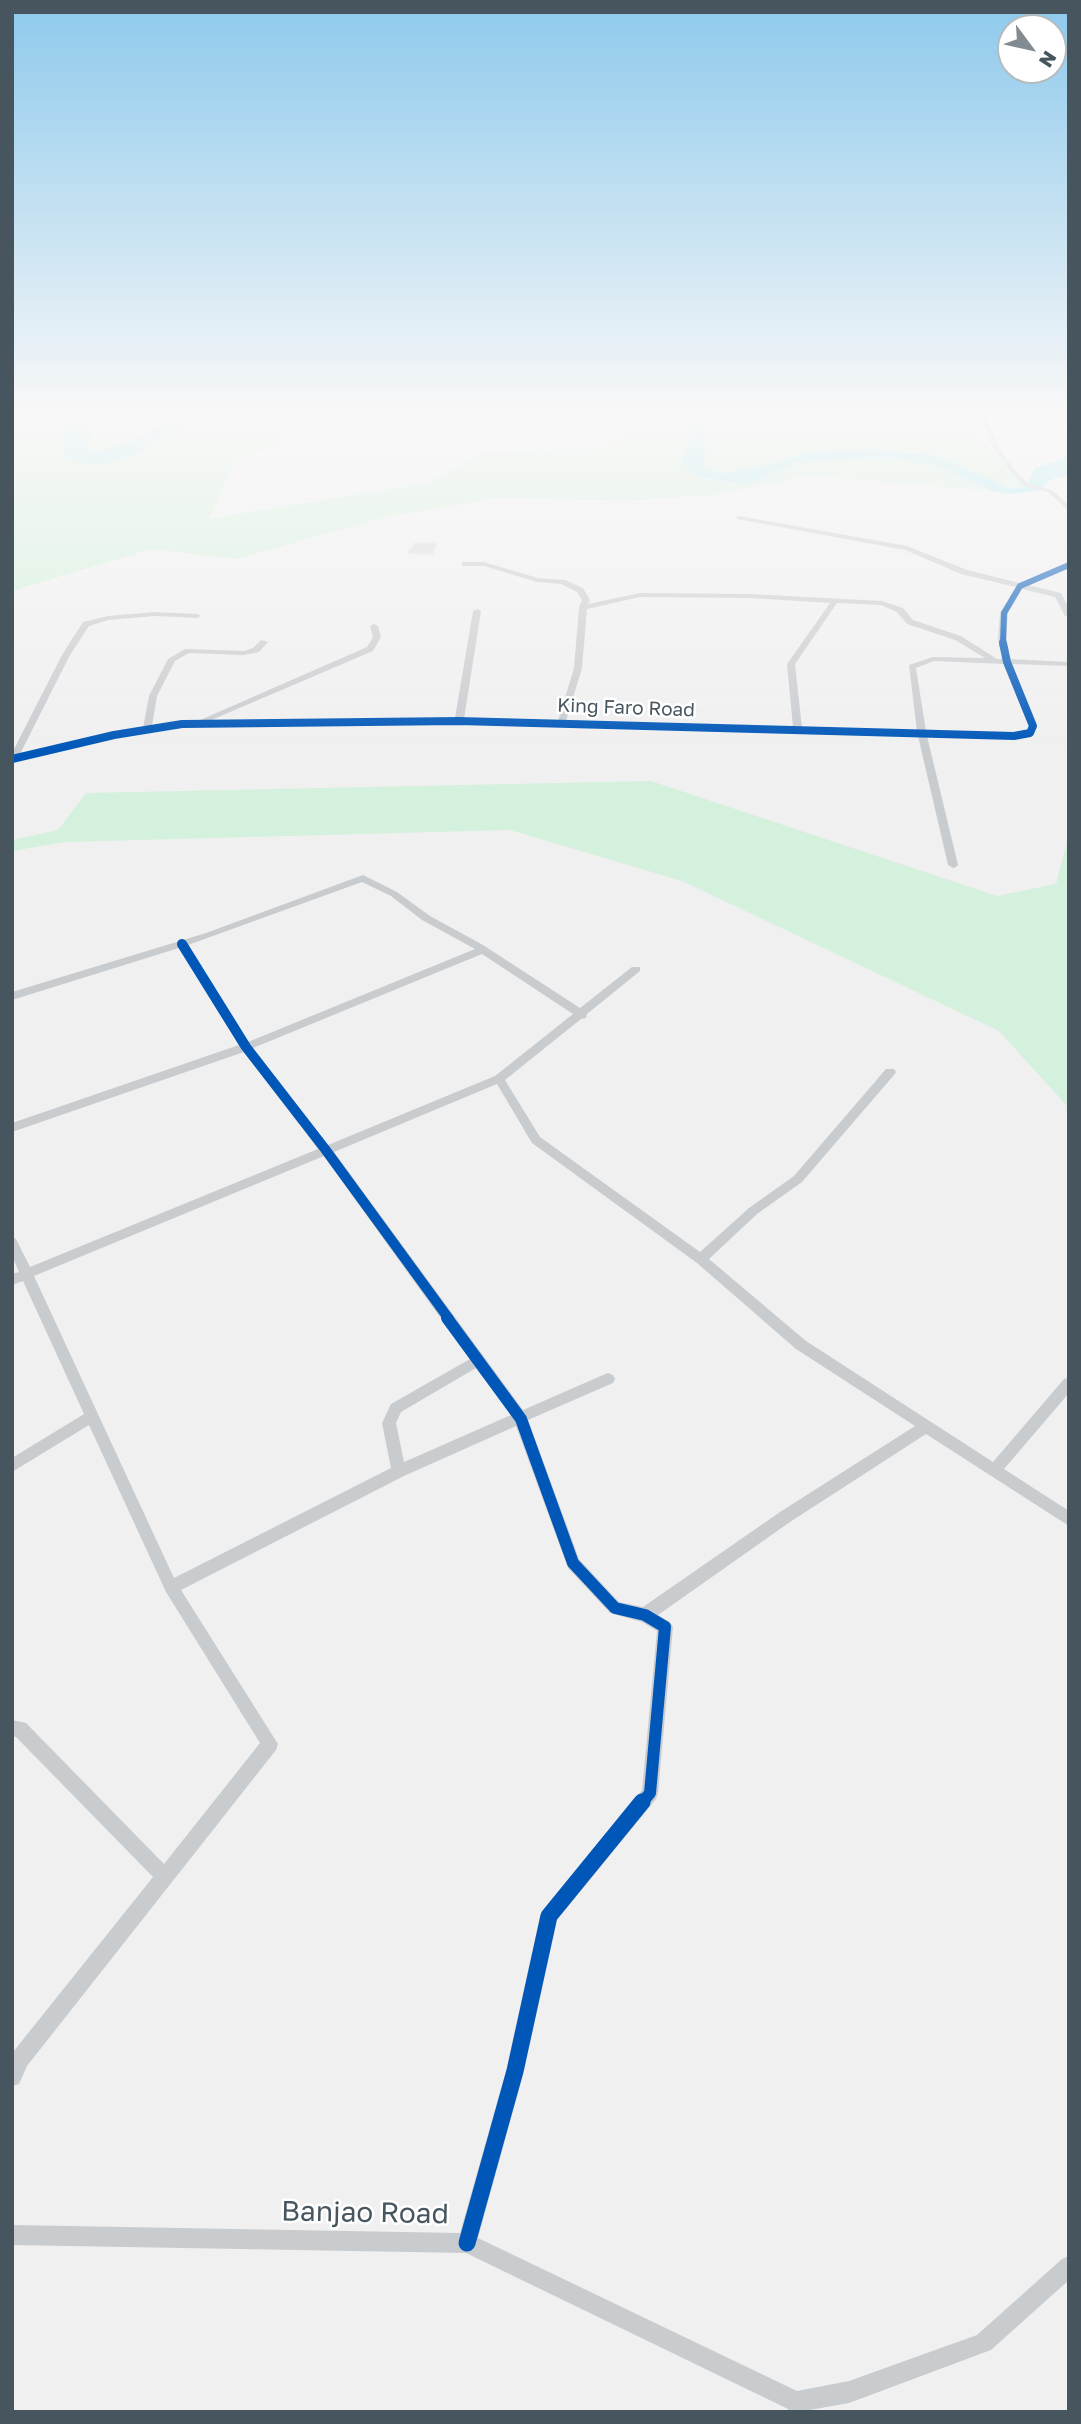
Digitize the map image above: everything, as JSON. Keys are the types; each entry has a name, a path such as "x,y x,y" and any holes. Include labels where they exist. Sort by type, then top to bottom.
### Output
{"street":[{"path":"779,525 907,548 964,572 1058,595 1069,616"},
{"path":"466,564 484,564 537,580 562,582 580,590 586,600 583,607 578,668 561,723"},
{"path":"1020,586 1069,565"},
{"name":"King Faro Road","path":"13,758 147,729 195,723 459,721 922,733 1030,733 1033,726 1007,662 1002,639 1004,613 1020,586"},
{"path":"583,607 640,595 750,596 882,603 900,610 910,622 958,638 995,661"},
{"path":"798,730 791,664 835,601"},
{"path":"459,721 477,611"},
{"path":"13,758 66,655 86,624 101,619 143,615 197,616"},
{"path":"195,723 370,649 377,637 374,626"},
{"path":"147,729 153,696 172,659 188,651 244,653 256,650 264,642"},
{"path":"953,864 922,733 912,667 933,659 1069,664"},
{"path":"12,996 182,944 309,901 363,878 394,894 426,918 483,950 582,1014"},
{"path":"182,944 246,1047 325,1149 521,1419 573,1563 615,1608 645,1615 665,1627 650,1793 549,1916 515,2071 467,2243"},
{"path":"12,1128 246,1047 483,950"},
{"path":"12,1280 499,1079 636,969"},
{"path":"701,1259 752,1211 798,1179 890,1072"},
{"path":"499,1079 536,1140 701,1259 802,1345 1069,1519"},
{"path":"12,1242 171,1587 270,1744 163,1875 20,2059 12,2077"},
{"path":"399,1471 389,1423 396,1408 479,1360"},
{"path":"171,1587 399,1471 608,1379"},
{"path":"995,1469 1069,1383"},
{"path":"12,1466 91,1417"},
{"path":"645,1615 785,1517 927,1426"},
{"path":"12,1728 20,1729 163,1875"},
{"name":"Banjao Road","path":"12,2235 467,2243 798,2407"},
{"path":"798,2407 849,2392 984,2343 1069,2266"}],"green space":[{"path":"12,525 357,525 236,559 151,549 12,591"},
{"path":"651,781 997,896 1056,884 1069,835 1069,1108 999,1031 682,881 510,830 65,842 12,851 12,840 58,830 86,793"}],"building":[{"path":"415,543 437,543 432,554 408,553"}],"cycle path":[{"path":"12,759 114,735 182,724 459,721 1014,736 1030,733 1033,726 1007,662 1002,639 1004,613 1020,586 1069,565"},
{"path":"182,944 246,1047 325,1149 521,1419 573,1563 615,1608 645,1615 665,1627 650,1793 549,1916 515,2071 467,2243"}]}
